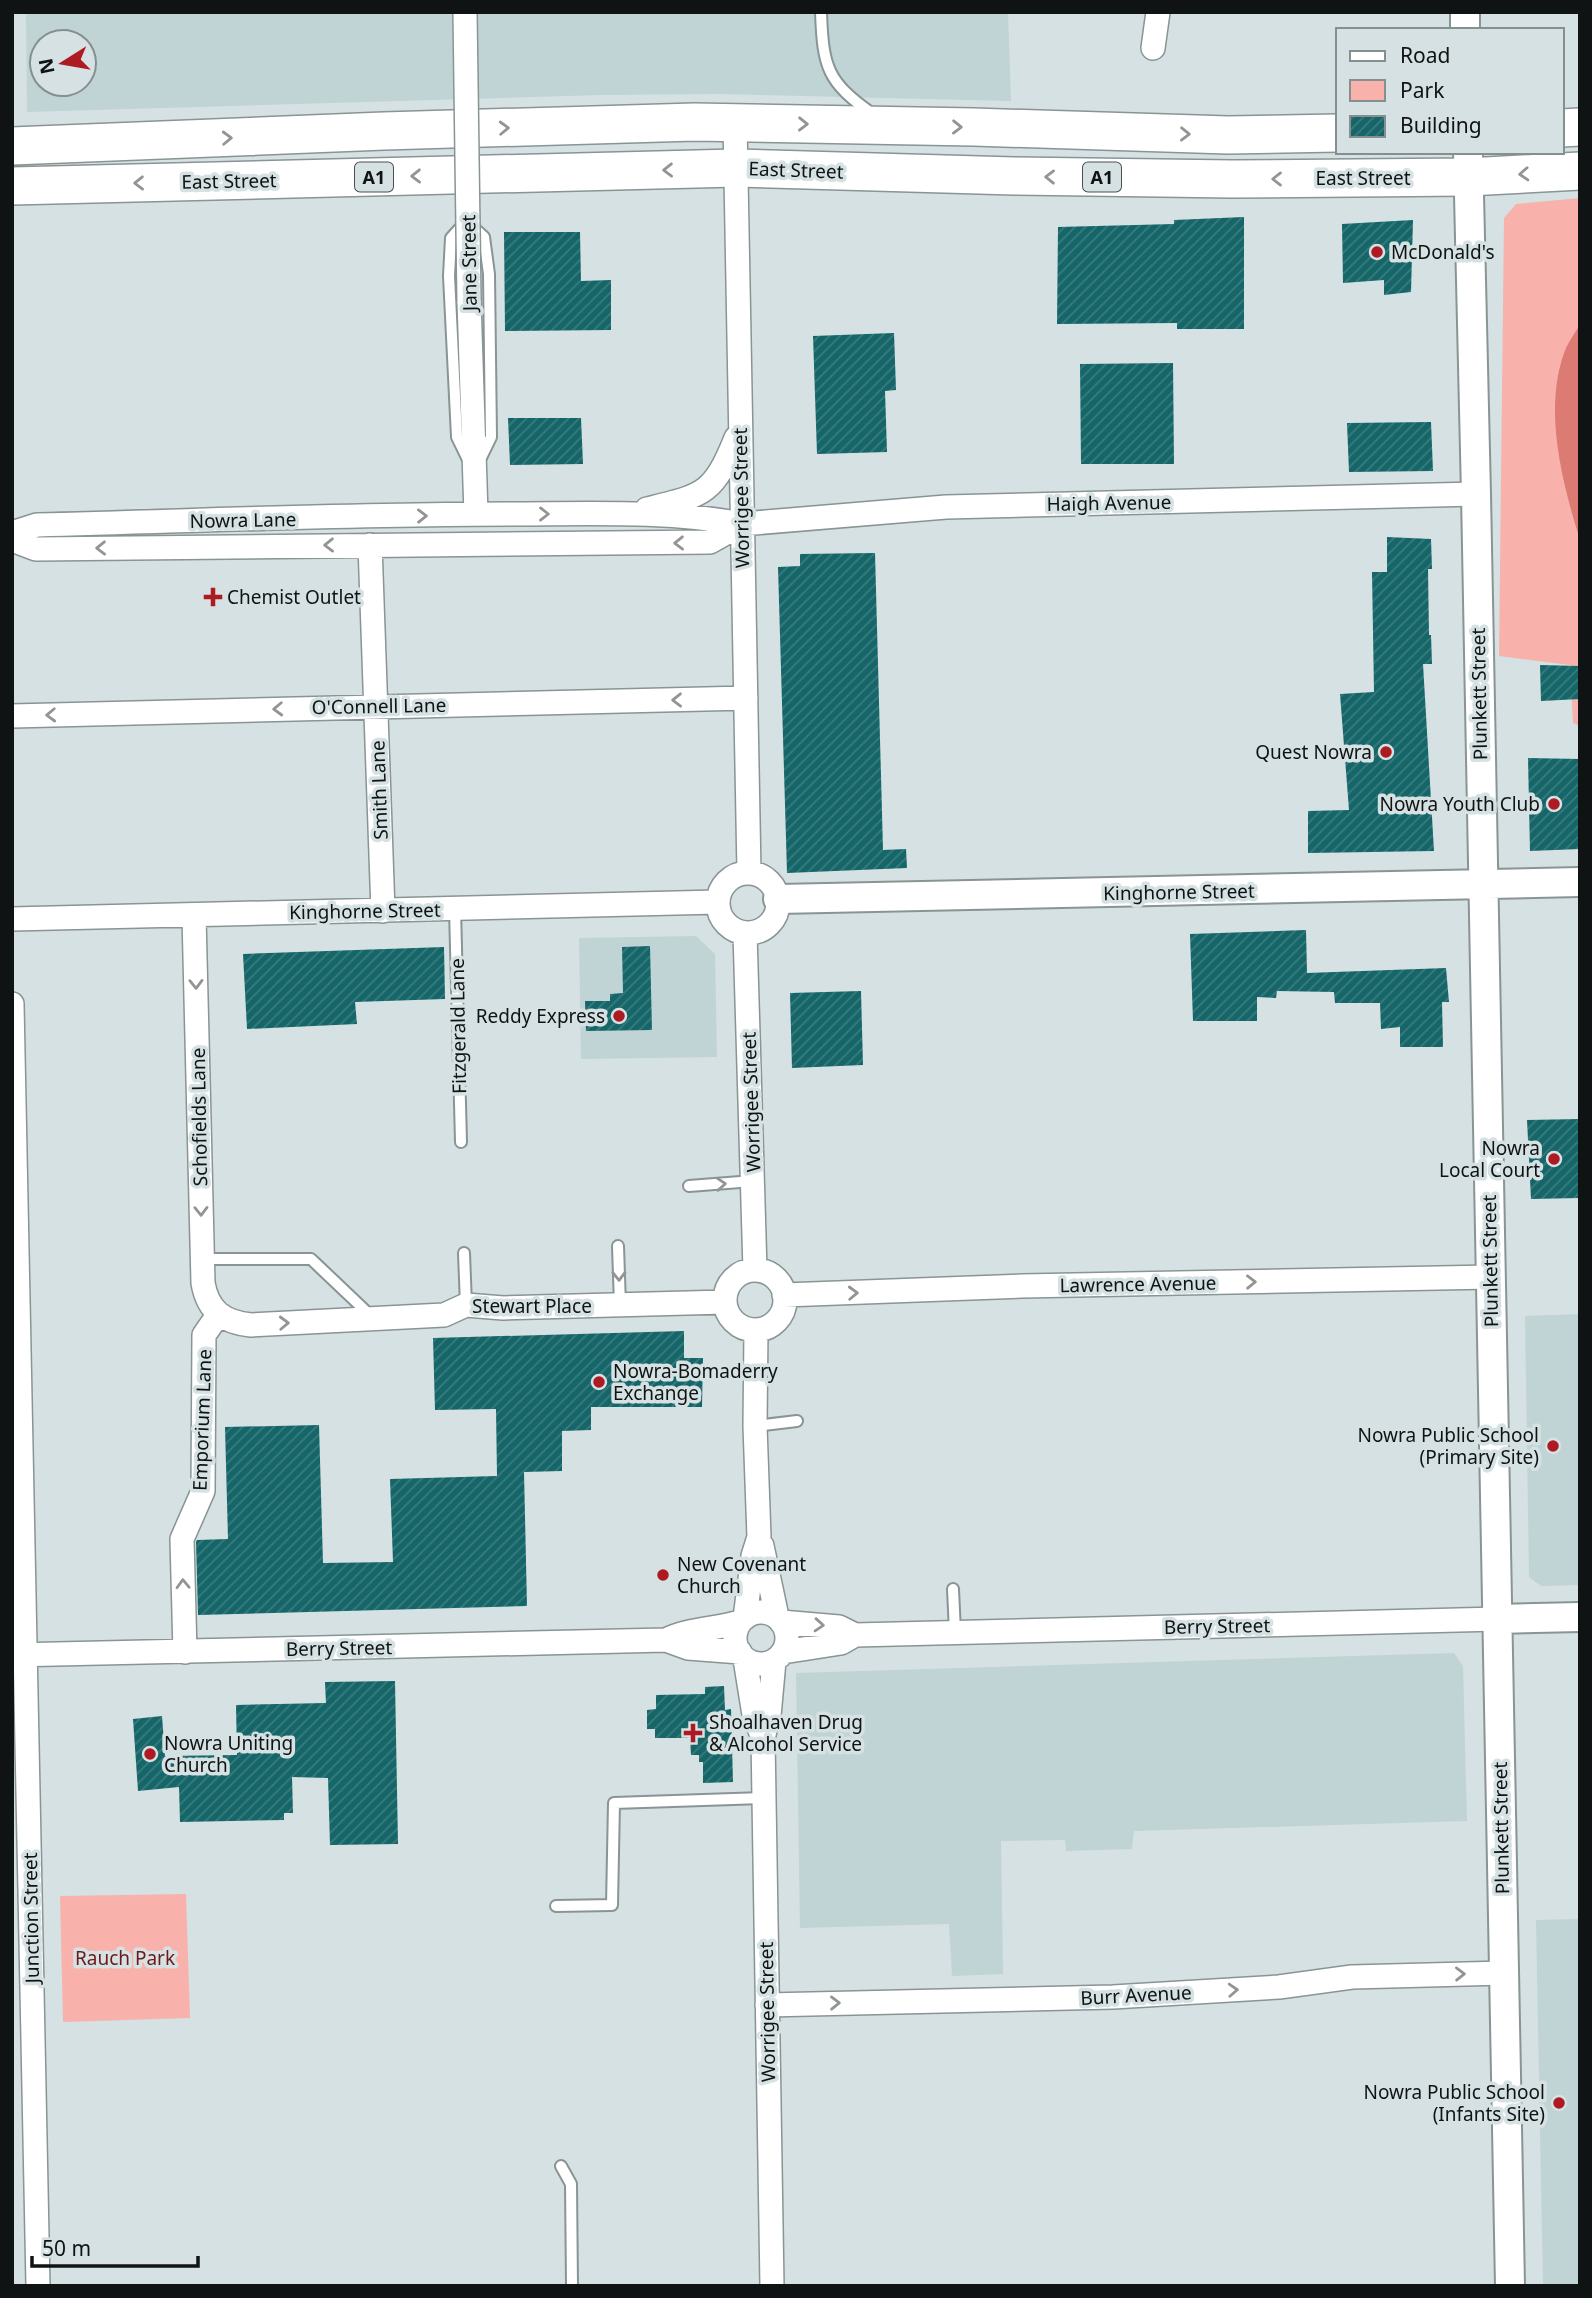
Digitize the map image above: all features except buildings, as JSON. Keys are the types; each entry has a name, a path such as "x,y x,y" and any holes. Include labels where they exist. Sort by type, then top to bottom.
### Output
{"highway":[{"path":"12,146 384,131 735,123 1216,135 1336,133"},
{"name":"East Street","path":"12,186 736,168 1232,179 1468,165 1580,171"}],"street":[{"name":"Jane Street","path":"465,12 469,301 476,514"},
{"path":"1153,48 1158,12"},
{"name":"Worrigee Street","path":"735,123 749,873"},
{"name":"Plunkett Street","path":"1468,165 1510,2286"},
{"name":"Nowra Lane","path":"623,514 686,499 702,492 716,481 725,467 740,429"},
{"name":"Haigh Avenue","path":"742,524 946,507 1476,494"},
{"name":"Nowra Lane","path":"418,544 476,514"},
{"name":"Nowra Lane","path":"476,514 541,544"},
{"name":"Nowra Lane","path":"12,533 37,525 476,514 623,514 709,518 742,524"},
{"name":"Nowra Lane","path":"12,540 36,549 710,542 742,524"},
{"name":"Smith Lane","path":"370,544 383,911"},
{"name":"O'Connell Lane","path":"12,716 746,698"},
{"path":"749,873 765,878 776,891 778,899 775,917 769,924 762,929 746,933 729,926 723,919 718,902 727,881 749,873"},
{"name":"Kinghorne Street","path":"778,899 1580,882"},
{"name":"Kinghorne Street","path":"12,919 718,902"},
{"name":"Schofields Lane","path":"194,915 202,1259 204,1291 218,1315"},
{"name":"Worrigee Street","path":"746,933 755,1270"},
{"name":"Junction Street","path":"12,1004 19,1655 38,2286"},
{"path":"755,1270 763,1271 777,1280 785,1296 781,1315 766,1328 756,1330 739,1325 732,1319 725,1302 733,1280 747,1271 755,1270"},
{"name":"Lawrence Avenue","path":"785,1296 1035,1286 1491,1277"},
{"name":"Stewart Place","path":"218,1315 251,1325 444,1315 466,1305 503,1308 725,1302"},
{"name":"Emporium Lane","path":"185,1652 182,1539 204,1491 204,1335 218,1315"},
{"path":"756,1330 755,1426 759,1537 779,1620 787,1637 779,1656 756,1664 742,1655 735,1642 735,1635 743,1620 753,1556 759,1537"},
{"path":"743,1620 761,1612 779,1620"},
{"name":"Berry Street","path":"779,1656 841,1643 855,1635 1580,1617"},
{"name":"Berry Street","path":"666,1640 679,1633 704,1631 743,1620"},
{"name":"Berry Street","path":"779,1620 839,1627 855,1635"},
{"name":"Berry Street","path":"19,1655 666,1640 688,1648 742,1655"},
{"name":"Worrigee Street","path":"742,1655 754,1716 763,1738"},
{"name":"Worrigee Street","path":"772,2286 763,1738 779,1656"},
{"name":"Burr Avenue","path":"766,2005 1113,1997 1279,1987 1352,1977 1504,1973"}],"lane":[{"path":"821,12 822,50 830,72 844,92 889,125"},
{"path":"467,227 474,228 484,237 489,274 491,437 474,472 457,437 449,276 451,238 460,228 467,227"},
{"name":"Fitzgerald Lane","path":"455,909 461,1142"},
{"path":"689,1186 753,1181"},
{"path":"618,1246 620,1305"},
{"path":"464,1253 466,1305"},
{"path":"202,1259 311,1259 374,1319"},
{"path":"755,1426 797,1420"},
{"path":"953,1589 955,1632"},
{"path":"556,1906 612,1905 614,1803 763,1798"},
{"path":"561,2166 571,2184 572,2286"}],"shaded area":[{"path":"26,12 1008,12 1011,101 719,94 27,112"},
{"path":"1580,325 1580,540 1561,469 1555,419 1559,371 1566,348"},
{"path":"696,936 715,954 717,1057 581,1059 579,938"},
{"name":"Nowra Public School (Primary Site)","path":"1580,1314 1580,1585 1541,1586 1529,1577 1525,1316"},
{"path":"1454,1653 1463,1666 1467,1821 1134,1831 1132,1849 1066,1851 1065,1840 1001,1841 1003,1974 952,1976 949,1924 800,1928 796,1673"},
{"name":"Nowra Public School (Infants Site)","path":"1580,1919 1580,2286 1543,2286 1536,1920"}],"green space":[{"path":"1580,198 1580,726 1573,723 1570,665 1499,656 1504,218 1516,204"},
{"name":"Rauch Park","path":"186,1894 190,2018 63,2022 60,1896"}],"place":[{"name":"McDonald's","path":"1377,252"},
{"name":"Chemist Outlet","path":"213,597"},
{"name":"Quest Nowra","path":"1386,752"},
{"name":"Nowra Youth Club","path":"1554,804"},
{"name":"Reddy Express","path":"619,1016"},
{"name":"Nowra Local Court","path":"1554,1159"},
{"name":"Nowra-Bomaderry Exchange","path":"599,1382"},
{"name":"Nowra Public School (Primary Site)","path":"1553,1446"},
{"name":"New Covenant Church","path":"663,1575"},
{"name":"Shoalhaven Drug & Alcohol Service","path":"693,1733"},
{"name":"Nowra Uniting Church","path":"150,1754"},
{"name":"Nowra Public School (Infants Site)","path":"1559,2103"}]}
